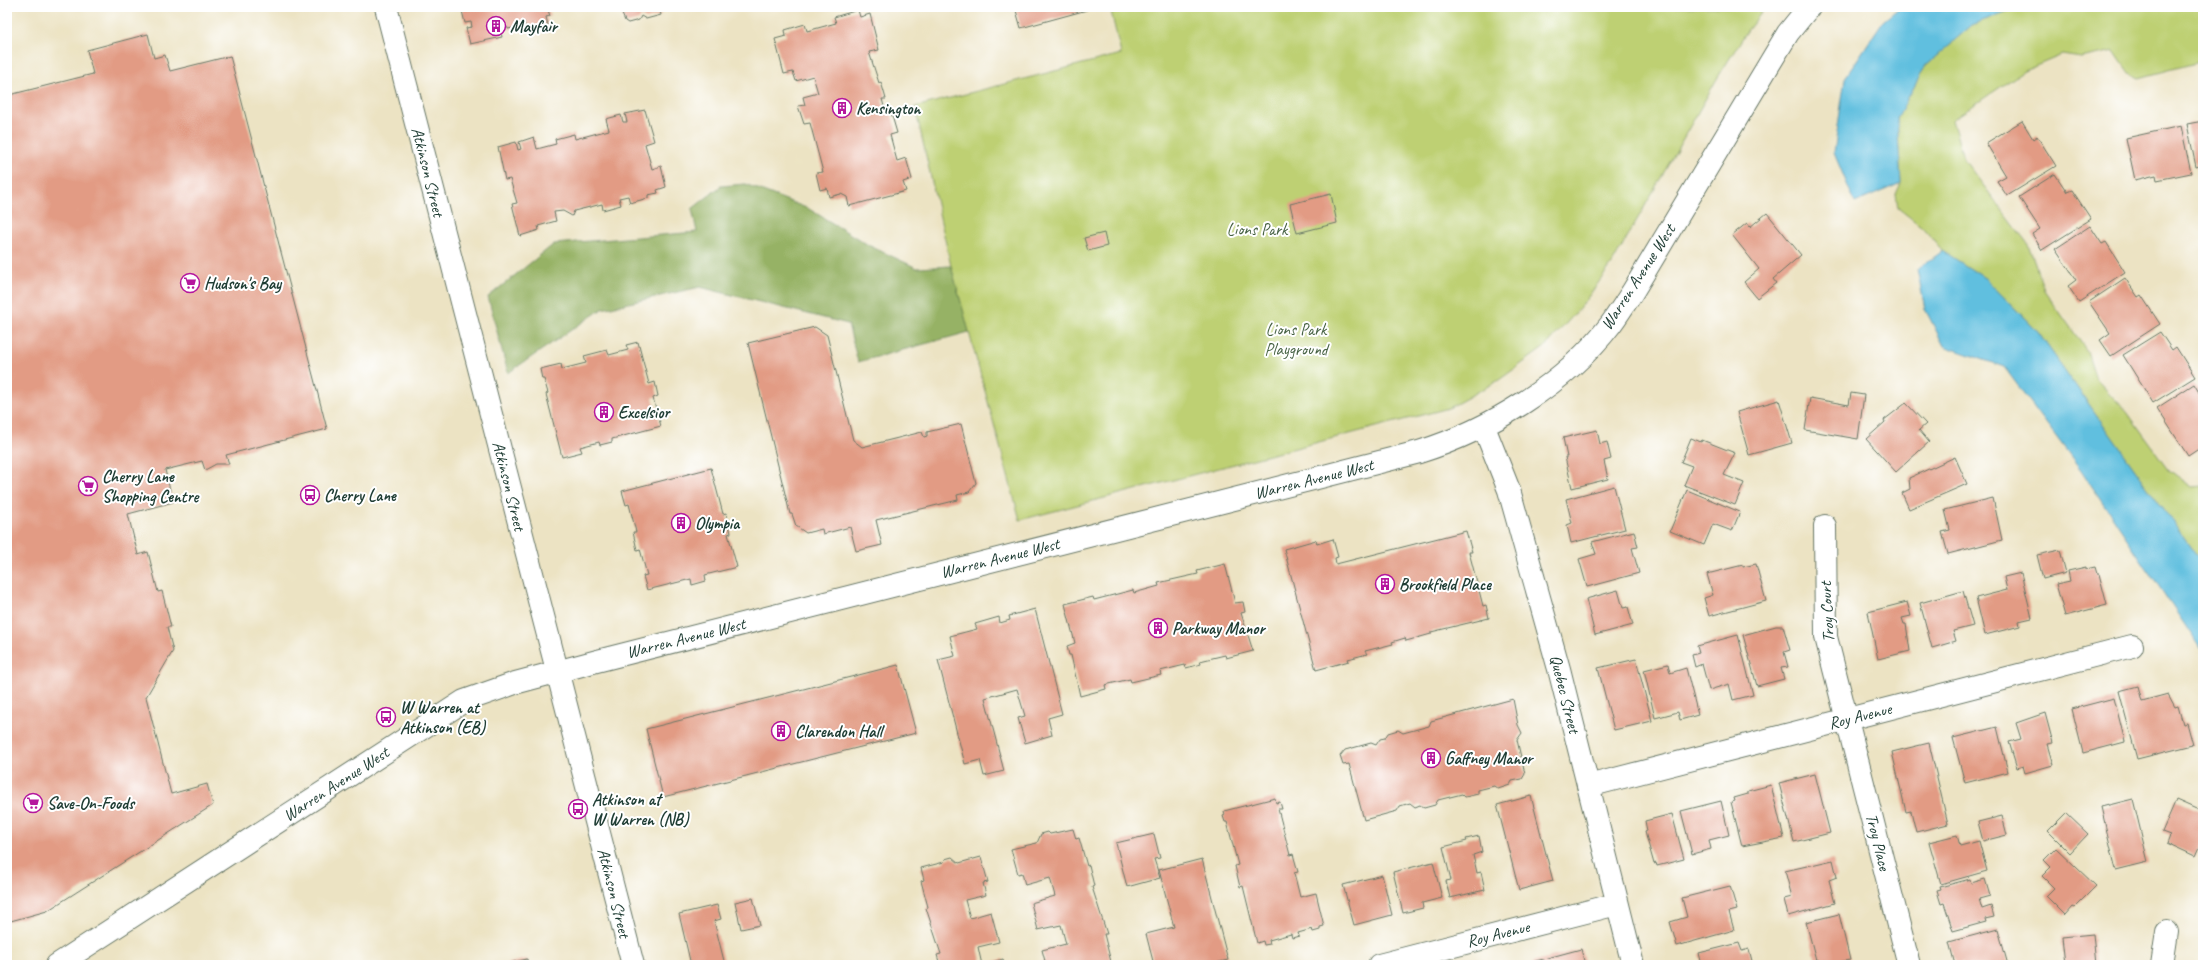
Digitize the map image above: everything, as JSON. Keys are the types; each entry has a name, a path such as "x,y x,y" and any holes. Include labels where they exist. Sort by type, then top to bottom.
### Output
{"street":[{"name":"Atkinson Street","path":"386,7 633,965"},
{"name":"Warren Avenue West","path":"57,965 464,701 557,672 1419,452 1447,443 1484,427 1519,406 1562,373 1611,324 1633,291 1788,33 1809,7"},
{"name":"Quebec Street","path":"1484,427 1509,490 1559,669 1633,965"},
{"name":"Troy Court","path":"1825,526 1826,637 1847,720"},
{"name":"Roy Avenue","path":"1588,786 2132,646"},
{"name":"Troy Place","path":"1847,720 1909,965"},
{"name":"Roy Avenue","path":"1380,965 1617,904"},
{"path":"2162,965 2167,932"}],"green space":[{"name":"Lions Park","path":"1110,7 1766,7 1747,31 1718,77 1612,264 1580,308 1545,347 1499,380 1449,408 1020,520 951,266 915,107 1121,54"},
{"path":"2018,7 2203,7 2203,61 2139,78 2129,73 2114,51 2081,58 2062,55 2024,71 1952,120 1964,160 2028,244 2044,290 2087,351 2096,379 2127,412 2169,470 2192,487 2203,486 2203,565 2037,331 1986,279 1943,251 1922,227 1898,208 1896,194 1901,183 1897,118 1926,65 1972,25"},
{"path":"745,184 809,209 870,246 917,268 951,266 969,332 858,362 848,324 700,287 602,309 508,373 488,297 554,244 697,232 692,209 721,186"}],"water":[{"path":"1900,7 2018,7 1972,25 1926,65 1897,118 1901,183 1855,203 1834,153 1845,78 1883,21"},
{"path":"1943,251 1986,279 2037,331 2203,565 2203,652 2081,470 2004,367 1944,346 1925,309 1917,269"}],"building":[{"name":"Mayfair","path":"461,7 547,7 550,16 546,17 548,25 526,30 524,22 522,23 522,26 500,29 502,37 470,44 466,28 472,27 471,22 465,23"},
{"path":"619,7 659,7 661,15 646,19 641,16 639,20 628,23 625,21"},
{"path":"1015,7 1086,7 1087,10 1021,28"},
{"name":"Kensington","path":"858,10 860,17 870,14 879,50 869,52 886,99 882,99 885,110 890,109 897,133 890,135 897,161 906,158 912,179 903,182 906,191 849,206 847,197 841,194 829,197 827,188 820,190 816,173 823,172 810,123 804,124 798,106 805,105 803,97 818,93 813,76 796,81 793,72 784,74 775,39 786,36 785,30 805,24 807,31 836,23 834,17"},
{"name":"Cherry Lane Shopping Centre","path":"148,34 154,58 165,55 170,71 230,56 327,429 226,455 229,464 216,464 205,470 202,461 165,470 173,502 128,514 138,555 148,552 158,592 162,591 171,627 167,627 173,651 146,697 171,794 207,784 213,805 47,911 7,922 7,94 9,95 93,74 87,50"},
{"path":"645,110 654,141 645,144 652,169 661,166 666,187 657,190 658,193 648,195 648,198 630,203 628,196 619,198 621,205 603,210 602,204 574,211 572,216 563,211 554,212 556,221 538,226 539,230 520,236 512,204 517,203 510,179 505,180 498,147 516,142 518,150 521,149 519,142 534,137 537,149 556,144 555,139 574,134 575,139 609,130 606,119 621,115 623,122 627,122 625,114"},
{"path":"2022,121 2033,139 2037,136 2056,166 2007,196 1997,181 2006,176 1986,143"},
{"path":"2203,121 2203,165 2196,167 2187,124"},
{"path":"2181,126 2191,173 2157,180 2156,175 2135,180 2126,138"},
{"path":"2055,174 2067,192 2072,190 2091,219 2042,250 2032,234 2040,229 2019,197"},
{"path":"1331,194 1337,223 1297,233 1290,204"},
{"path":"1767,213 1801,255 1773,279 1776,283 1757,298 1744,282 1759,269 1732,235 1747,223 1750,227"},
{"path":"2090,226 2102,244 2106,242 2125,272 2079,302 2068,286 2076,280 2055,249"},
{"path":"1104,233 1107,246 1088,251 1084,238"},
{"path":"2125,278 2138,297 2141,295 2160,324 2111,356 2100,340 2110,333 2089,302"},
{"path":"815,327 827,335 853,440 862,447 922,432 924,437 927,436 927,432 961,424 976,483 969,492 957,495 958,500 876,520 882,545 856,551 850,527 823,534 822,529 806,533 796,526 792,514 790,514 748,343"},
{"path":"2160,332 2172,350 2176,347 2195,377 2153,403 2123,355"},
{"name":"Excelsior","path":"638,342 649,384 655,382 658,396 653,398 661,426 612,439 612,442 600,445 599,442 580,447 582,452 562,457 546,394 548,393 544,379 542,379 540,369 561,364 562,369 586,363 584,356 607,350 609,355 628,350 626,345"},
{"path":"2194,384 2203,399 2203,446 2188,456 2157,408"},
{"path":"1851,393 1864,395 1858,439 1805,430 1810,398 1849,405"},
{"path":"1779,400 1792,443 1749,455 1737,412"},
{"path":"1906,403 1926,424 1919,430 1929,442 1896,472 1866,439 1885,422 1884,420"},
{"path":"1597,430 1600,444 1607,442 1611,459 1604,461 1608,479 1572,488 1565,457 1567,457 1563,438"},
{"path":"1691,438 1701,442 1702,440 1735,453 1724,475 1744,483 1735,505 1684,485 1692,466 1681,462"},
{"path":"1955,457 1967,484 1909,509 1902,493 1910,489 1909,478"},
{"name":"Olympia","path":"711,468 723,514 726,513 731,533 728,534 737,567 705,575 706,581 692,585 691,579 647,590 643,576 647,575 640,549 637,550 633,532 636,532 629,504 626,505 622,491"},
{"path":"1614,486 1625,529 1571,543 1567,525 1572,523 1566,499"},
{"path":"1687,490 1740,512 1732,531 1713,524 1704,545 1670,531"},
{"path":"1993,498 2002,540 1948,554 1942,532 1950,530 1945,510"},
{"name":"Brookfield Place","path":"1466,531 1472,552 1469,552 1483,606 1486,605 1489,618 1431,632 1431,634 1406,641 1405,638 1392,642 1393,644 1365,651 1367,654 1348,659 1349,661 1316,670 1284,549 1316,540 1317,544 1333,539 1338,557 1335,558 1336,564"},
{"path":"1634,531 1638,547 1632,548 1639,573 1587,587 1579,559 1596,554 1592,542"},
{"path":"2060,550 2066,573 2043,579 2037,555"},
{"name":"Parkway Manor","path":"1225,564 1235,603 1243,602 1245,612 1241,613 1253,651 1226,658 1225,655 1200,661 1201,664 1186,668 1185,665 1160,671 1161,675 1131,682 1130,679 1105,685 1106,689 1080,696 1071,655 1069,655 1067,646 1075,643 1065,604 1093,597 1094,600 1133,590 1134,593 1159,586 1158,583 1198,574 1197,571"},
{"path":"1756,564 1766,601 1709,616 1704,598 1713,595 1707,574 1743,565 1743,567"},
{"path":"2086,567 2086,569 2095,567 2097,574 2099,574 2107,605 2065,616 2056,584 2070,581 2068,571"},
{"path":"2021,573 2032,618 2019,621 2020,626 1985,635 1976,598 2007,590 2004,577"},
{"path":"1618,590 1623,608 1628,607 1633,625 1595,635 1586,599"},
{"path":"1963,591 1973,626 1953,631 1956,641 1932,648 1920,603"},
{"path":"1907,602 1911,616 1902,618 1904,624 1906,624 1910,651 1878,659 1868,612"},
{"path":"1035,609 1062,714 1048,718 1052,735 1025,743 1018,718 1025,716 1017,689 985,698 1004,771 984,776 980,760 965,764 938,660 955,656 950,636 977,629 975,624 999,617 1000,623 1010,620 1009,616"},
{"path":"1776,626 1783,626 1790,650 1784,652 1788,667 1781,668 1784,679 1757,686 1743,635"},
{"path":"1738,635 1753,695 1733,700 1729,684 1709,690 1702,664 1695,667 1692,655 1699,653 1697,646"},
{"path":"1636,659 1652,721 1614,730 1598,668"},
{"path":"1668,664 1670,673 1686,668 1698,715 1680,720 1678,712 1655,718 1644,670"},
{"name":"Clarendon Hall","path":"898,665 916,733 663,797 646,729"},
{"path":"2138,686 2142,701 2168,694 2175,707 2178,706 2183,724 2187,723 2193,745 2137,759 2119,691"},
{"path":"2114,698 2125,742 2083,753 2072,709"},
{"name":"Gaffney Manor","path":"1513,699 1518,725 1522,733 1517,740 1525,774 1522,779 1512,781 1510,785 1498,789 1494,786 1478,790 1478,794 1465,797 1462,794 1438,800 1435,805 1424,808 1420,805 1415,807 1410,803 1400,806 1397,811 1364,820 1349,764 1343,765 1340,756 1345,750 1371,743 1376,745 1380,739 1385,738 1388,733 1398,730 1403,733 1429,726 1431,721"},
{"path":"2045,713 2053,743 2047,744 2053,765 2025,773 2023,766 2017,768 2009,742 2021,739 2016,723"},
{"path":"1997,727 2008,772 1965,783 1953,738"},
{"path":"1929,743 1948,824 1916,832 1911,811 1906,812 1892,752"},
{"path":"1815,774 1830,833 1794,842 1779,783"},
{"path":"1771,785 1784,838 1742,846 1731,802 1735,801 1734,798 1748,794 1748,791"},
{"path":"1531,796 1553,881 1519,890 1497,805"},
{"path":"1275,798 1276,803 1280,802 1282,809 1278,809 1290,855 1293,854 1298,872 1294,873 1300,897 1316,893 1324,926 1320,927 1320,930 1313,932 1312,929 1298,933 1299,936 1292,938 1291,934 1269,940 1270,944 1264,945 1263,941 1257,943 1243,886 1240,887 1235,866 1238,865 1227,822 1225,822 1223,816 1225,815 1224,811"},
{"path":"2133,799 2148,862 2116,870 2101,807"},
{"path":"2176,800 2203,812 2203,838 2195,856 2167,843 2170,835 2162,832"},
{"path":"1721,801 1729,835 1709,840 1711,849 1692,854 1681,811"},
{"path":"2066,813 2088,834 2070,853 2048,831"},
{"path":"1672,814 1684,859 1657,866 1656,863 1654,864 1645,832 1647,831 1645,821"},
{"path":"2002,816 2007,835 1983,841 1978,822"},
{"path":"1073,829 1076,839 1079,838 1087,866 1089,865 1094,886 1092,887 1107,934 1104,934 1111,962 1109,962 1109,965 1041,965 1041,962 1045,961 1042,950 1066,944 1061,925 1038,930 1031,903 1055,896 1050,878 1025,885 1022,873 1018,874 1011,849 1037,843 1041,834 1048,832 1050,834"},
{"path":"1154,834 1160,858 1154,859 1160,878 1127,887 1116,843"},
{"path":"1957,835 1960,846 1979,841 1987,871 1941,884 1929,842"},
{"path":"1479,836 1482,852 1473,855 1477,873 1481,872 1485,890 1450,898 1446,881 1451,880 1443,847 1467,841 1466,839"},
{"path":"2056,848 2096,886 2065,915 2046,896 2054,888 2042,876 2051,867 2044,860"},
{"path":"952,857 959,863 981,857 988,882 983,883 986,895 965,900 970,918 991,912 999,942 978,947 982,965 940,965 937,955 941,954 926,908 928,907 921,881 924,880 921,868 944,862 945,859"},
{"path":"1202,859 1228,960 1207,965 1154,965 1146,934 1174,927 1159,870"},
{"path":"1833,860 1837,877 1829,880 1835,903 1788,916 1784,899 1792,897 1785,871"},
{"path":"1433,862 1442,898 1422,903 1423,908 1403,913 1393,872"},
{"path":"1382,875 1392,915 1354,925 1343,885"},
{"path":"1970,879 1971,883 1985,879 1990,896 1979,899 1982,909 1991,906 1994,917 1985,919 1986,922 1953,931 1944,903 1941,904 1937,891 1941,890 1940,887"},
{"path":"1730,886 1737,910 1729,912 1734,930 1677,946 1670,922 1687,917 1682,898"},
{"path":"753,898 760,925 741,929 735,902"},
{"path":"717,905 721,919 714,921 725,965 691,965 679,914"},
{"path":"1839,914 1850,960 1820,965 1818,959 1816,960 1806,922"},
{"path":"1998,929 2008,965 1964,965 1963,963 1955,965 1949,942"},
{"path":"2093,934 2096,965 2065,964 2062,937"},
{"path":"1739,943 1742,951 1749,949 1753,965 1702,965 1699,953"},
{"path":"1581,949 1585,965 1529,965 1536,961"},
{"path":"527,959 528,965 505,965 505,964"},
{"path":"1003,959 1005,965 982,965"}],"place":[{"name":"Mayfair","path":"496,26"},
{"name":"Kensington","path":"842,108"},
{"name":"Hudson's Bay","path":"190,283"},
{"name":"Excelsior","path":"604,412"},
{"name":"Cherry Lane Shopping Centre","path":"88,486"},
{"name":"Cherry Lane","path":"310,495"},
{"name":"Olympia","path":"681,523"},
{"name":"Brookfield Place","path":"1385,584"},
{"name":"Parkway Manor","path":"1158,628"},
{"name":"W Warren at Atkinson (EB)","path":"386,717"},
{"name":"Clarendon Hall","path":"781,731"},
{"name":"Gaffney Manor","path":"1431,758"},
{"name":"Save-On-Foods","path":"33,803"},
{"name":"Atkinson at W Warren (NB)","path":"578,809"}],"park label":[{"name":"Lions Park Playground","path":"1296,339"}]}
